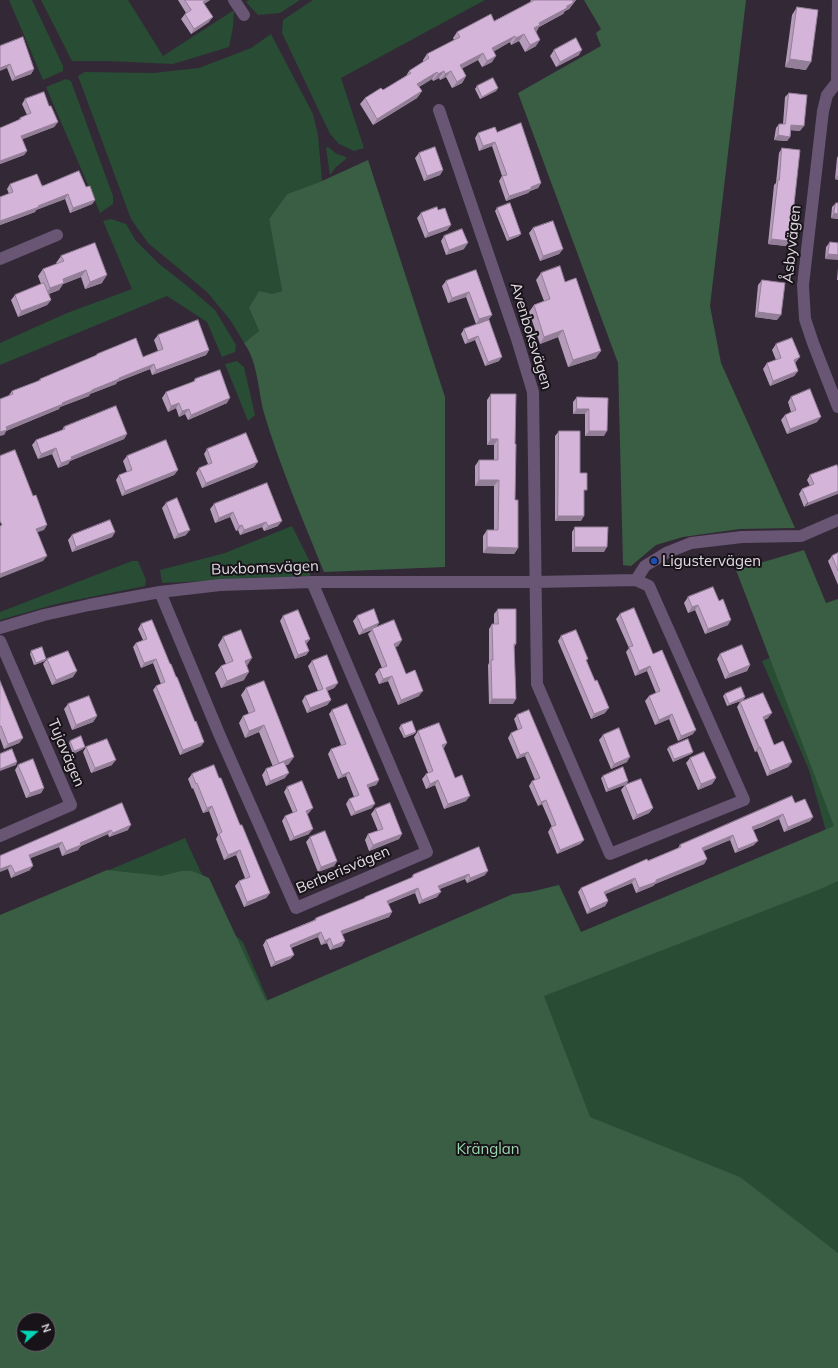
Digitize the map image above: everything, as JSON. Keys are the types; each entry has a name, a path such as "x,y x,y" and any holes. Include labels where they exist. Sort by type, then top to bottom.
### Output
{"street":[{"path":"234,0 244,15"},
{"name":"Åsbyvägen","path":"838,0 837,81 828,95 823,111 803,285 805,319 838,407"},
{"name":"Avenboksvägen","path":"439,110 517,339 533,392 535,582"},
{"path":"0,259 57,235"},
{"path":"636,580 645,566 666,553 691,543 742,536 801,536 838,520"},
{"path":"636,580 649,586 744,800 610,854 537,684 535,582 636,580"},
{"name":"Buxbomsvägen","path":"0,628 67,610 160,592 220,585 312,582 535,582"},
{"name":"Berberisvägen","path":"160,592 220,736 296,908 427,852 312,582"},
{"name":"Tujavägen","path":"0,642 71,805 0,836"}],"green space":[{"path":"9,0 32,0 63,66 63,71 43,80"},
{"path":"41,0 128,0 163,56 234,10 233,27 229,47 173,64 72,61"},
{"path":"249,0 300,0 280,13 258,15 246,2"},
{"path":"313,0 485,0 341,78 364,148 354,151 339,144 330,134 282,33 283,20"},
{"path":"584,0 746,0 710,306 721,363 795,528 740,529 683,537 656,545 631,566 623,565 618,363 518,93 601,46 596,33 601,29"},
{"path":"271,34 313,114 318,135 322,181 287,194 269,219 282,291 272,294 249,308 259,331 244,343 231,321 207,292 148,243 131,219 78,76 85,72 153,73 199,68 251,48"},
{"path":"66,79 71,81 113,196 113,204 100,213 46,87"},
{"path":"328,147 337,154 346,157 346,159 336,167 330,175 326,148"},
{"path":"368,160 445,397 445,567 324,572 277,453 264,413 255,368 249,351 244,343 259,331 249,308 259,291 272,294 282,291 269,219 287,194 322,181"},
{"path":"111,219 126,224 136,241 158,263 215,310 236,345 235,352 222,357 207,322 167,296 0,365 0,343 67,313 132,289 103,221"},
{"path":"237,361 244,367 255,415 248,421 225,364"},
{"path":"292,526 310,562 310,576 162,583 160,570 225,553"},
{"name":"Kränglan","path":"804,550 826,603 838,599 838,881 544,996 590,1117 740,1177 838,1253 838,1368 0,1368 0,915 107,870 162,876 181,871 192,871 209,878 266,1001 513,894 530,892 559,885 581,932 834,826 736,570"},
{"path":"132,561 138,561 146,580 145,586 56,604 0,620 0,612"},
{"name":"Kränglan","path":"838,629 838,1368 0,1368 0,916 185,838 227,928 243,942 269,1003 584,951 830,846 809,770 762,661"}],"building":[{"path":"185,0 206,0 203,2 213,17 194,29 185,14 191,10"},
{"path":"535,0 573,0 573,3 567,6 567,8 539,23 540,25 534,28 540,40 530,45 524,34 516,38 515,36 492,48 496,56 487,61 483,53 460,65 466,76 457,82 451,71 445,74 444,71 438,74 437,72 417,84 422,91 377,119 365,98 381,88 383,90 411,73 409,71 429,58 427,54 460,37 457,32 491,14 494,21"},
{"path":"797,7 818,10 811,62 790,59"},
{"path":"23,37 34,69 15,77 10,64 0,68 0,46"},
{"path":"576,38 582,50 560,62 554,50"},
{"path":"493,78 498,88 482,97 477,86"},
{"path":"44,92 49,106 51,106 58,122 21,136 27,151 0,161 0,128 31,113 25,99"},
{"path":"789,93 807,95 804,126 791,125 790,137 778,135 779,124 785,124"},
{"path":"521,123 541,183 531,187 531,189 509,196 502,176 507,175 495,142 483,146 478,133 495,127 497,132"},
{"path":"435,147 443,170 427,176 419,153"},
{"path":"782,148 800,150 790,241 771,239"},
{"path":"79,171 86,187 90,186 95,200 73,208 68,194 38,206 39,207 0,221 0,197 13,192 10,184 37,174 42,186"},
{"path":"510,203 521,234 509,238 497,208"},
{"path":"836,203 838,203 838,214 834,213"},
{"path":"437,207 438,210 445,208 451,225 428,233 421,213"},
{"path":"553,221 563,249 543,256 533,228"},
{"path":"462,229 468,243 449,250 444,236"},
{"path":"830,242 838,243 838,255 828,254"},
{"path":"95,243 107,275 90,282 86,270 63,279 64,283 50,288 43,269 64,261 61,256"},
{"path":"560,266 565,282 576,278 601,351 573,360 563,330 544,337 534,305 550,299 541,273"},
{"path":"476,270 492,315 479,319 469,292 452,298 446,281"},
{"path":"762,280 785,283 781,315 758,312"},
{"path":"44,283 51,300 21,311 15,295"},
{"path":"198,320 209,350 156,370 154,364 6,427 7,430 0,432 0,399 13,394 12,391 41,380 40,379 136,338 143,357 163,349 158,335"},
{"path":"489,320 502,357 488,362 478,336 468,340 464,329"},
{"path":"792,338 800,357 794,360 798,371 773,381 767,363 781,358 776,344"},
{"path":"220,370 230,398 191,415 189,409 182,411 179,403 171,406 166,392"},
{"path":"810,389 821,417 790,429 785,415 796,410 791,397"},
{"path":"491,394 516,394 515,500 518,500 518,548 487,547 487,530 498,530 499,480 479,480 479,460 498,460 498,439 491,439"},
{"path":"577,397 608,398 607,431 589,431 589,409 577,409"},
{"path":"116,406 127,434 71,457 72,459 61,463 56,448 41,454 36,440 65,429 64,427"},
{"path":"559,431 580,431 580,473 587,473 587,490 584,490 584,516 558,516"},
{"path":"246,433 258,462 206,483 199,468 212,463 207,449"},
{"path":"166,440 178,470 125,491 119,475 132,470 127,456"},
{"path":"15,450 33,496 36,495 47,525 36,529 47,556 0,574 0,526 2,525 0,521 0,456"},
{"path":"837,465 838,491 808,503 802,489 814,484 810,475"},
{"path":"267,483 282,521 268,526 266,522 244,530 242,525 239,526 233,512 219,518 214,504"},
{"path":"177,498 190,530 178,534 166,503"},
{"path":"110,520 115,532 76,547 72,535"},
{"path":"575,527 608,527 607,547 575,547"},
{"path":"838,553 838,571 832,556"},
{"path":"713,587 719,601 723,599 731,620 708,629 698,605 692,607 688,597"},
{"path":"634,608 653,654 662,650 696,730 681,736 672,714 659,720 649,696 660,691 650,666 639,671 629,647 633,646 620,614"},
{"path":"374,609 379,623 363,630 357,616"},
{"path":"498,609 516,609 516,644 514,644 516,699 492,699 492,624 498,624"},
{"path":"298,610 310,639 305,641 309,651 298,655 283,616"},
{"path":"152,620 204,742 183,750 156,686 165,682 156,659 144,663 136,643 147,639 141,624"},
{"path":"394,620 402,640 394,644 406,674 415,670 423,691 401,700 392,676 383,679 379,669 387,666 372,629"},
{"path":"241,630 252,658 245,661 249,672 227,681 221,666 233,661 223,637"},
{"path":"576,630 588,659 586,660 595,681 597,680 609,708 594,714 561,636"},
{"path":"742,645 750,665 729,674 720,654"},
{"path":"42,647 46,659 36,663 31,651"},
{"path":"68,651 77,671 56,680 47,659"},
{"path":"327,655 338,683 326,688 331,700 310,708 305,696 323,689 312,661"},
{"path":"0,681 23,738 8,744 0,726"},
{"path":"264,681 294,757 279,763 264,725 249,731 243,716 255,711 246,688"},
{"path":"741,687 745,697 729,704 725,694"},
{"path":"763,693 772,713 763,717 774,745 783,741 792,762 770,771 740,702"},
{"path":"89,696 97,716 76,725 68,704"},
{"path":"347,704 379,780 367,785 375,804 355,812 349,799 359,795 349,772 342,775 331,749 346,744 332,710"},
{"path":"529,710 584,840 560,850 551,827 556,825 546,800 541,802 532,781 540,778 528,752 520,755 511,733 522,728 517,715"},
{"path":"412,721 416,732 405,736 401,725"},
{"path":"439,723 447,743 442,745 455,778 462,775 470,796 448,804 438,780 430,784 426,774 433,771 418,731"},
{"path":"619,728 630,757 614,764 603,735"},
{"path":"81,736 85,747 74,751 70,741"},
{"path":"107,739 116,760 95,768 86,747"},
{"path":"688,739 693,752 674,759 669,747"},
{"path":"12,749 17,762 0,769 0,754"},
{"path":"704,752 716,778 701,784 690,758"},
{"path":"33,759 44,788 30,793 18,765"},
{"path":"284,762 289,773 270,781 266,769"},
{"path":"214,765 219,778 221,778 240,825 242,825 270,893 247,902 239,881 250,877 240,850 228,855 219,834 222,832 212,806 207,808 192,774"},
{"path":"623,767 628,781 608,789 603,776"},
{"path":"641,779 653,808 637,815 625,785"},
{"path":"302,781 313,808 306,811 313,829 294,837 285,816 297,811 287,787"},
{"path":"792,796 795,803 805,799 813,817 788,827 783,814 752,827 758,841 738,849 733,835 702,848 707,859 639,888 635,878 604,892 608,901 590,909 581,888 647,859 648,861 681,847 680,845"},
{"path":"122,803 131,825 113,833 111,830 80,843 81,845 66,851 62,842 29,855 33,866 15,873 11,865 0,869 0,856"},
{"path":"390,803 402,834 373,845 368,834 383,829 375,809"},
{"path":"325,831 337,861 321,867 310,837"},
{"path":"479,847 488,871 470,878 469,874 438,886 441,892 422,900 418,888 387,901 392,912 341,931 345,941 333,946 330,938 325,941 321,932 290,945 294,955 275,962 266,940 316,920 316,918 365,898 413,877 413,875"}],"place":[{"name":"Ligustervägen","path":"654,561"}]}
